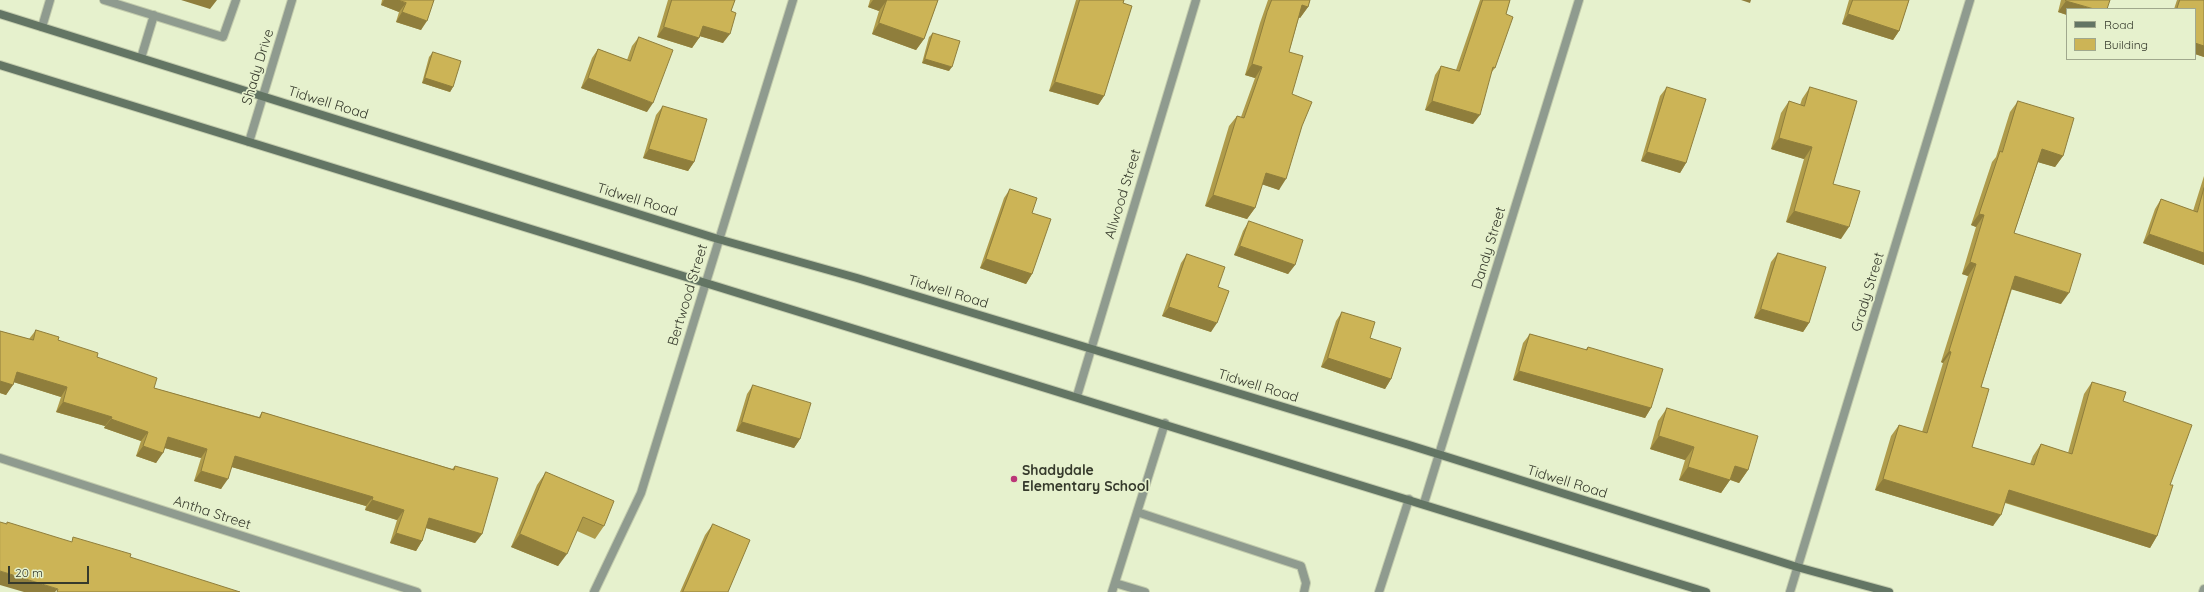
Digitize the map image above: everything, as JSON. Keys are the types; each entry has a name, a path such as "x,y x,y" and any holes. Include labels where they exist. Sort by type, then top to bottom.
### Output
{"main road":[{"name":"Tidwell Road","path":"0,14 718,239 857,278 1439,455 1797,568 1889,592"},
{"path":"0,65 704,283 1076,396 1706,592"}],"street":[{"path":"42,27 50,0"},
{"path":"104,0 223,37 236,0"},
{"name":"Shady Drive","path":"249,142 292,0"},
{"name":"Bertwood Street","path":"594,592 641,493 704,283 793,0"},
{"name":"Allwood Street","path":"1076,396 1196,0"},
{"name":"Dandy Street","path":"1424,504 1579,0"},
{"name":"Grady Street","path":"1790,592 1970,0"},
{"path":"141,58 154,16"},
{"path":"1112,592 1165,424"},
{"name":"Antha Street","path":"0,458 416,592"},
{"path":"1379,592 1409,499"},
{"path":"1137,512 1301,566 1306,583 1304,592"},
{"path":"1114,583 1145,592"}],"building":[{"path":"398,0 434,0 427,21 402,12 406,3"},
{"path":"672,0 735,0 731,11 736,13 730,34 703,26 699,38 664,27"},
{"path":"887,0 938,0 924,39 879,23"},
{"path":"1080,0 1124,0 1123,3 1132,6 1104,96 1055,82"},
{"path":"1272,0 1310,0 1308,7 1302,5 1289,52 1303,56 1292,94 1312,102 1302,126 1286,179 1266,173 1255,208 1213,195 1237,116 1244,118 1262,67 1252,64"},
{"path":"1483,0 1510,0 1506,14 1513,17 1495,68 1493,67 1480,115 1432,101 1441,66 1459,71"},
{"path":"1853,0 1909,0 1899,31 1848,14"},
{"path":"2110,0 2107,8 2090,8 2066,1"},
{"path":"2180,0 2204,0 2204,46 2196,43 2196,8 2177,8"},
{"path":"933,33 960,41 952,67 925,59"},
{"path":"639,37 673,50 653,103 588,78 598,49 630,61"},
{"path":"433,52 461,61 453,87 425,78"},
{"path":"1667,87 1706,99 1686,163 1647,152"},
{"path":"1810,87 1857,101 1833,184 1860,191 1849,227 1794,211 1812,147 1779,138 1789,101 1804,106"},
{"path":"2018,101 2074,118 2063,156 2042,149 2014,233 2081,254 2069,293 2015,276 1981,387 1989,389 1972,447 2034,465 2041,444 2072,454 2092,382 2126,392 2123,401 2192,425 2170,485 2173,485 2157,536 2009,490 2001,515 1883,479 1899,425 1927,433 1951,352 1949,351 1976,264 1970,262 1984,215 1979,214 2000,151 2002,152"},
{"path":"663,106 707,119 694,162 649,149"},
{"path":"2204,188 2204,253 2149,234 2161,199 2197,212"},
{"path":"1010,189 1037,198 1032,213 1051,219 1032,274 986,259"},
{"path":"1249,221 1303,240 1295,265 1240,246"},
{"path":"1778,253 1826,267 1809,323 1761,309"},
{"path":"1187,254 1225,267 1218,287 1229,291 1217,323 1169,307"},
{"path":"1342,312 1375,322 1370,338 1401,348 1391,379 1328,358"},
{"path":"36,330 59,337 58,340 98,353 97,357 157,378 154,388 260,418 262,412 454,470 455,466 498,478 482,534 429,518 422,541 396,533 404,510 372,500 373,497 235,456 228,479 201,471 207,449 168,437 163,453 143,446 148,432 111,419 112,417 63,402 67,387 17,372 13,385 0,381 0,331 33,340"},
{"path":"1530,334 1587,350 1588,347 1663,369 1651,408 1519,371"},
{"path":"753,385 811,403 800,439 742,422"},
{"path":"1667,408 1758,436 1748,470 1735,466 1730,480 1688,467 1694,447 1659,436"},
{"path":"546,472 614,501 604,526 583,517 567,554 520,534"},
{"path":"0,522 7,524 7,522 72,542 73,537 131,554 130,557 240,592 57,592 58,589 0,571"},
{"path":"713,524 750,540 728,592 683,592"}],"place":[{"name":"Shadydale Elementary School","path":"1014,479"}]}
